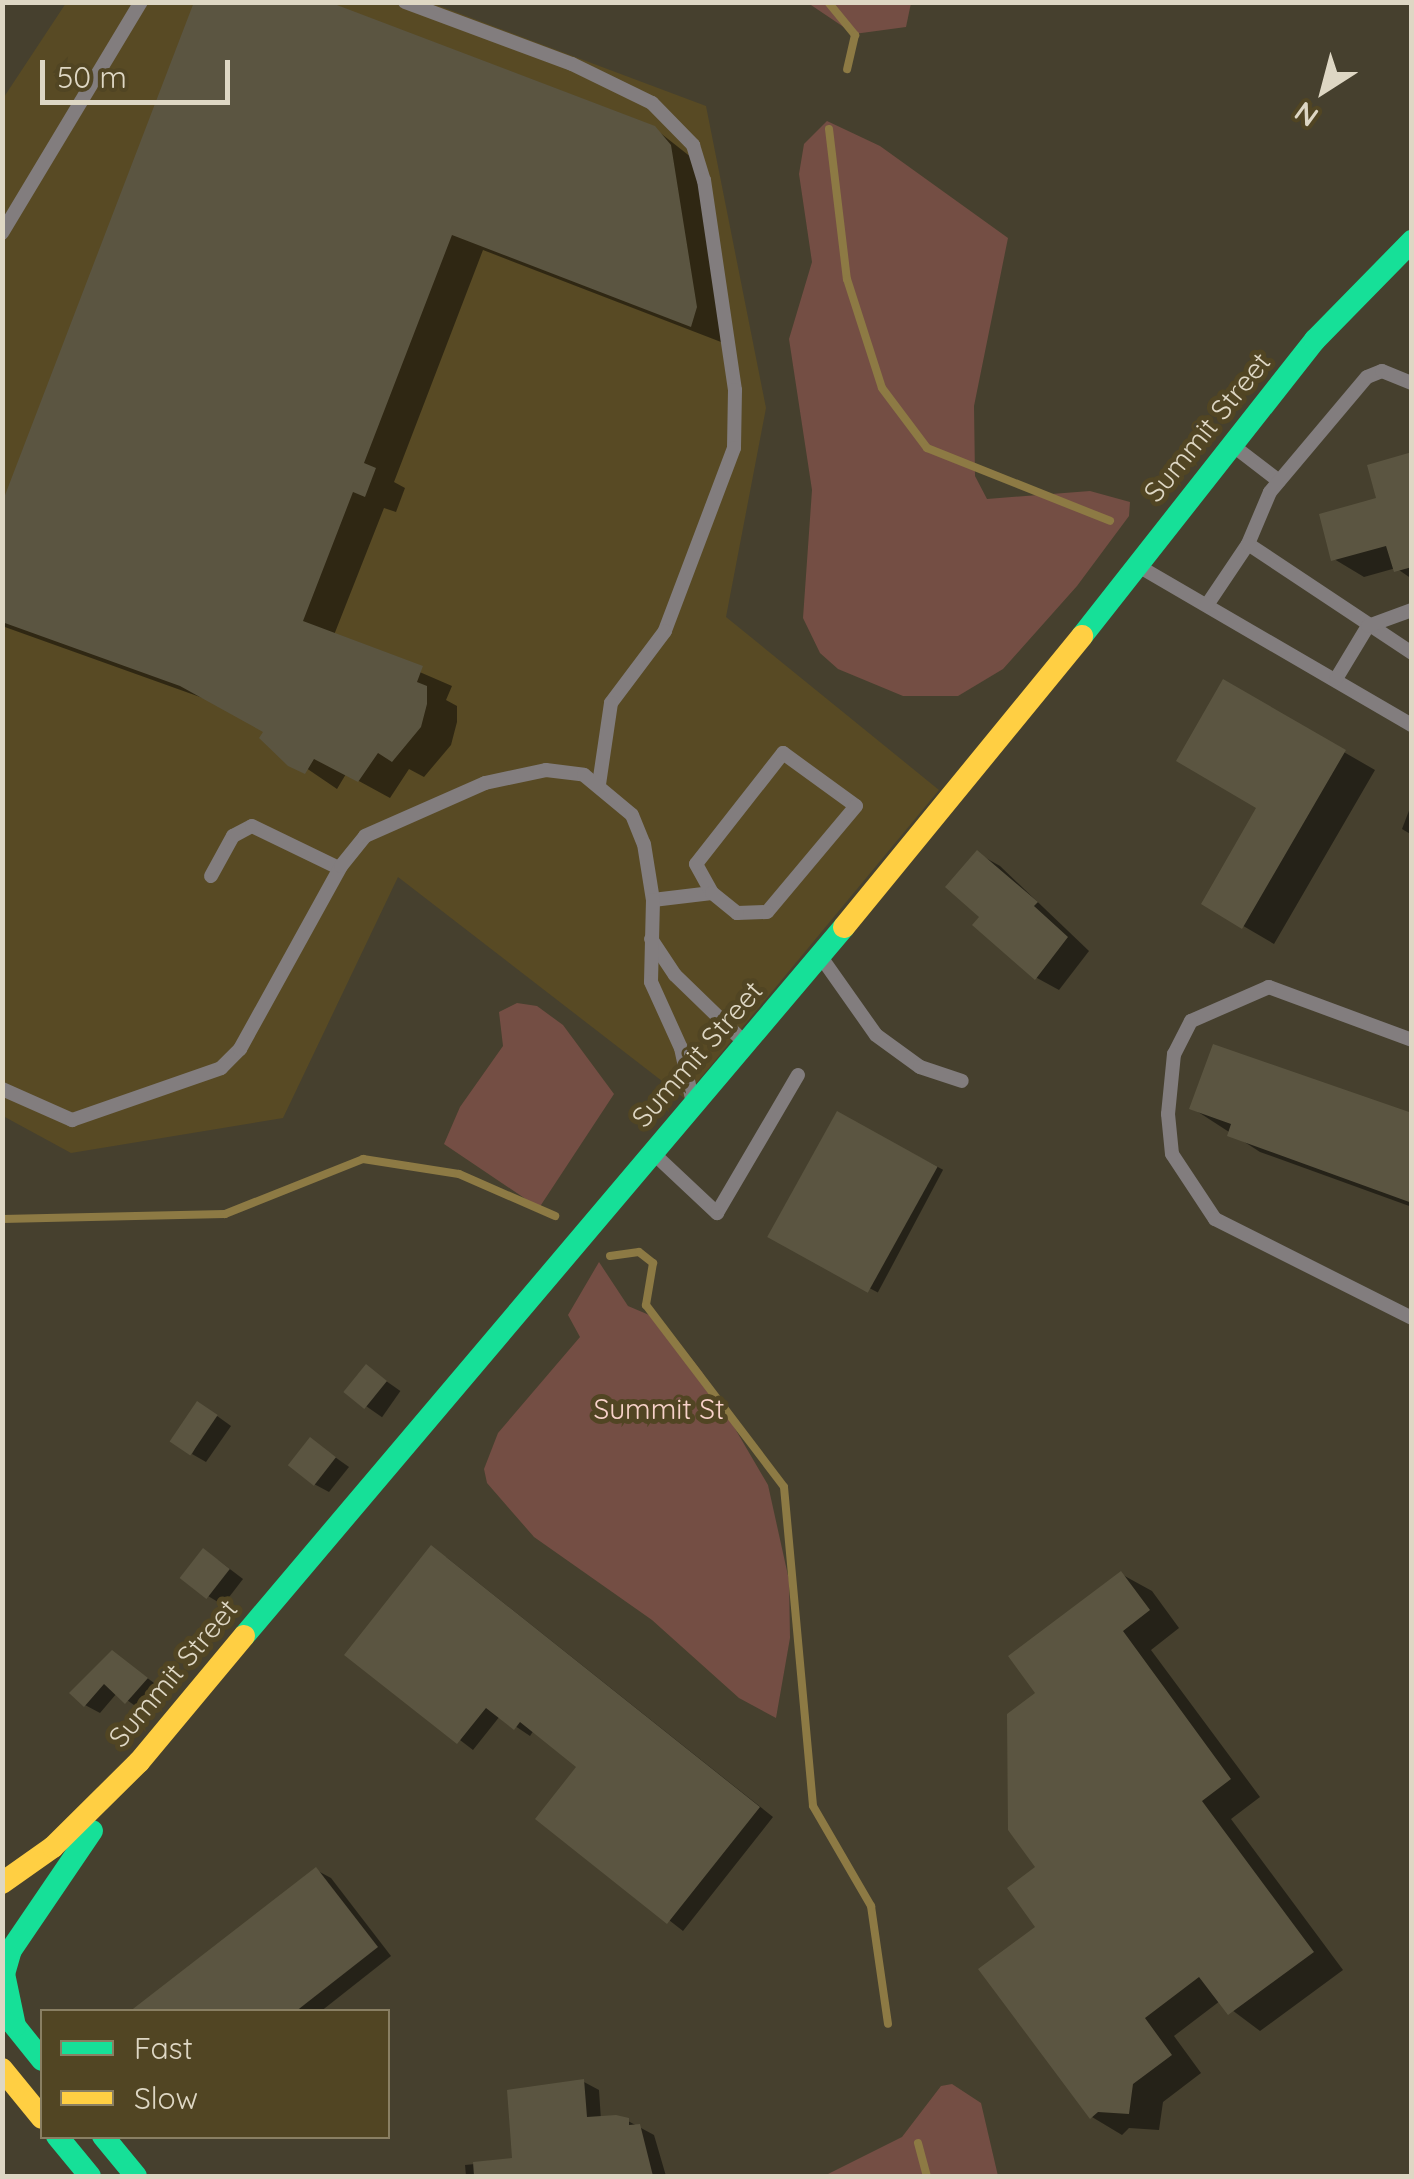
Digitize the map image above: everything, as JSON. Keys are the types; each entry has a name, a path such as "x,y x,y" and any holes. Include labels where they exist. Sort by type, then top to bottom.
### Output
{"main road":[{"name":"Summit Street","path":"2,1883 53,1848 139,1762 952,802 1316,340 1412,241"},
{"path":"40,2057 9,2018 4,1974 12,1950 139,1762"},
{"path":"2,2069 40,2116"},
{"path":"59,2139 90,2176"},
{"path":"105,2139 136,2176"}],"lane":[{"path":"2,233 142,2"},
{"path":"405,2 572,64 652,103 693,144 704,180 735,390 734,448 666,631 611,704 599,784"},
{"path":"1207,604 1248,544 1279,482 1367,377 1382,371 1412,383"},
{"path":"1231,444 1279,482"},
{"path":"1248,544 1412,653"},
{"path":"1137,564 1412,725"},
{"path":"1336,678 1368,626 1412,610"},
{"path":"653,900 712,893 737,913 767,912 856,806 783,753 696,864 712,893"},
{"path":"2,1089 72,1120 221,1068 240,1048 340,868 365,836 388,822 485,783 546,770 584,775 632,815 644,844 653,900 651,982 681,1048 694,1105"},
{"path":"211,876 232,836 252,826 340,868"},
{"path":"650,938 675,975 746,1044"},
{"path":"821,957 876,1035 920,1067 962,1081"},
{"path":"1412,1040 1269,988 1191,1021 1174,1054 1168,1114 1172,1154 1215,1218 1412,1318"},
{"path":"652,1152 717,1213 798,1075"}],"shaded area":[{"path":"429,2 706,106 766,408 726,617 939,790 684,1098 398,877 283,1118 71,1153 3,1116 2,100 66,3"}],"green space":[{"path":"808,3 911,3 906,27 854,34"},
{"path":"827,121 880,146 1008,238 974,406 975,476 987,499 1090,491 1130,502 1129,516 1077,586 1003,669 958,696 903,696 838,669 820,653 803,618 812,490 789,339 812,262 799,174 804,144"},
{"path":"517,1003 537,1006 563,1025 614,1094 539,1208 444,1144 460,1107 503,1046 499,1012"},
{"name":"Summit St","path":"599,1262 628,1306 661,1320 702,1372 768,1485 789,1580 790,1638 776,1718 739,1698 652,1620 534,1537 487,1483 484,1469 498,1433 580,1337 568,1315"},
{"path":"952,2084 981,2103 998,2176 824,2176 902,2137 941,2086"}],"building":[{"path":"194,2 329,2 655,126 671,145 697,307 691,327 452,235 364,463 376,468 365,497 353,492 303,621 423,666 417,682 427,686 421,727 392,762 378,753 358,782 314,759 305,774 288,766 259,738 263,732 180,686 2,622 2,503"},
{"path":"1412,452 1412,567 1394,572 1386,546 1331,561 1319,514 1376,498 1367,465"},
{"path":"1223,679 1346,750 1242,929 1201,904 1256,808 1176,761"},
{"path":"977,850 1038,902 1034,906 1068,937 1035,980 972,925 979,917 945,887"},
{"path":"1213,1044 1412,1113 1412,1203 1227,1136 1231,1124 1189,1109"},
{"path":"837,1111 938,1167 868,1293 767,1237"},
{"path":"366,1364 387,1381 364,1409 343,1392"},
{"path":"197,1401 218,1415 190,1456 170,1442"},
{"path":"310,1437 336,1457 314,1486 288,1465"},
{"path":"431,1545 760,1807 667,1924 535,1819 576,1767 520,1722 514,1730 486,1708 457,1744 344,1655"},
{"path":"203,1548 230,1569 206,1599 180,1578"},
{"path":"1121,1571 1150,1610 1123,1631 1231,1779 1202,1801 1314,1952 1228,2015 1199,1977 1145,2018 1172,2055 1133,2084 1129,2114 1098,2112 1090,2119 978,1969 1035,1927 1007,1888 1035,1867 1008,1830 1007,1714 1035,1693 1008,1656"},
{"path":"112,1650 148,1678 125,1704 104,1684 84,1707 69,1693"},
{"path":"316,1867 378,1947 299,2009 133,2009"},
{"path":"584,2079 587,2117 616,2115 629,2118 629,2125 640,2124 653,2176 474,2176 473,2162 512,2158 507,2090"}],"waterway":[{"path":"828,2 855,35 847,69"},
{"path":"829,129 847,279 882,388 927,448 1110,521"},
{"path":"2,1219 225,1214 363,1159 459,1174 555,1216"},
{"path":"610,1256 639,1252 653,1263 646,1305 784,1487 813,1806 871,1906 888,2024"},
{"path":"918,2143 927,2176"}],"traffic: fast":[{"path":"1082,636 1315,340 1412,241"},
{"path":"244,1636 844,927"},
{"path":"15,2026 4,1974 11,1950 92,1831"},
{"path":"2,2010 40,2058"},
{"path":"59,2139 90,2176"},
{"path":"105,2139 136,2176"}],"traffic: slow":[{"path":"844,927 1082,636"},
{"path":"2,1883 53,1847 139,1762 244,1636"},
{"path":"2,2069 40,2116"}]}
